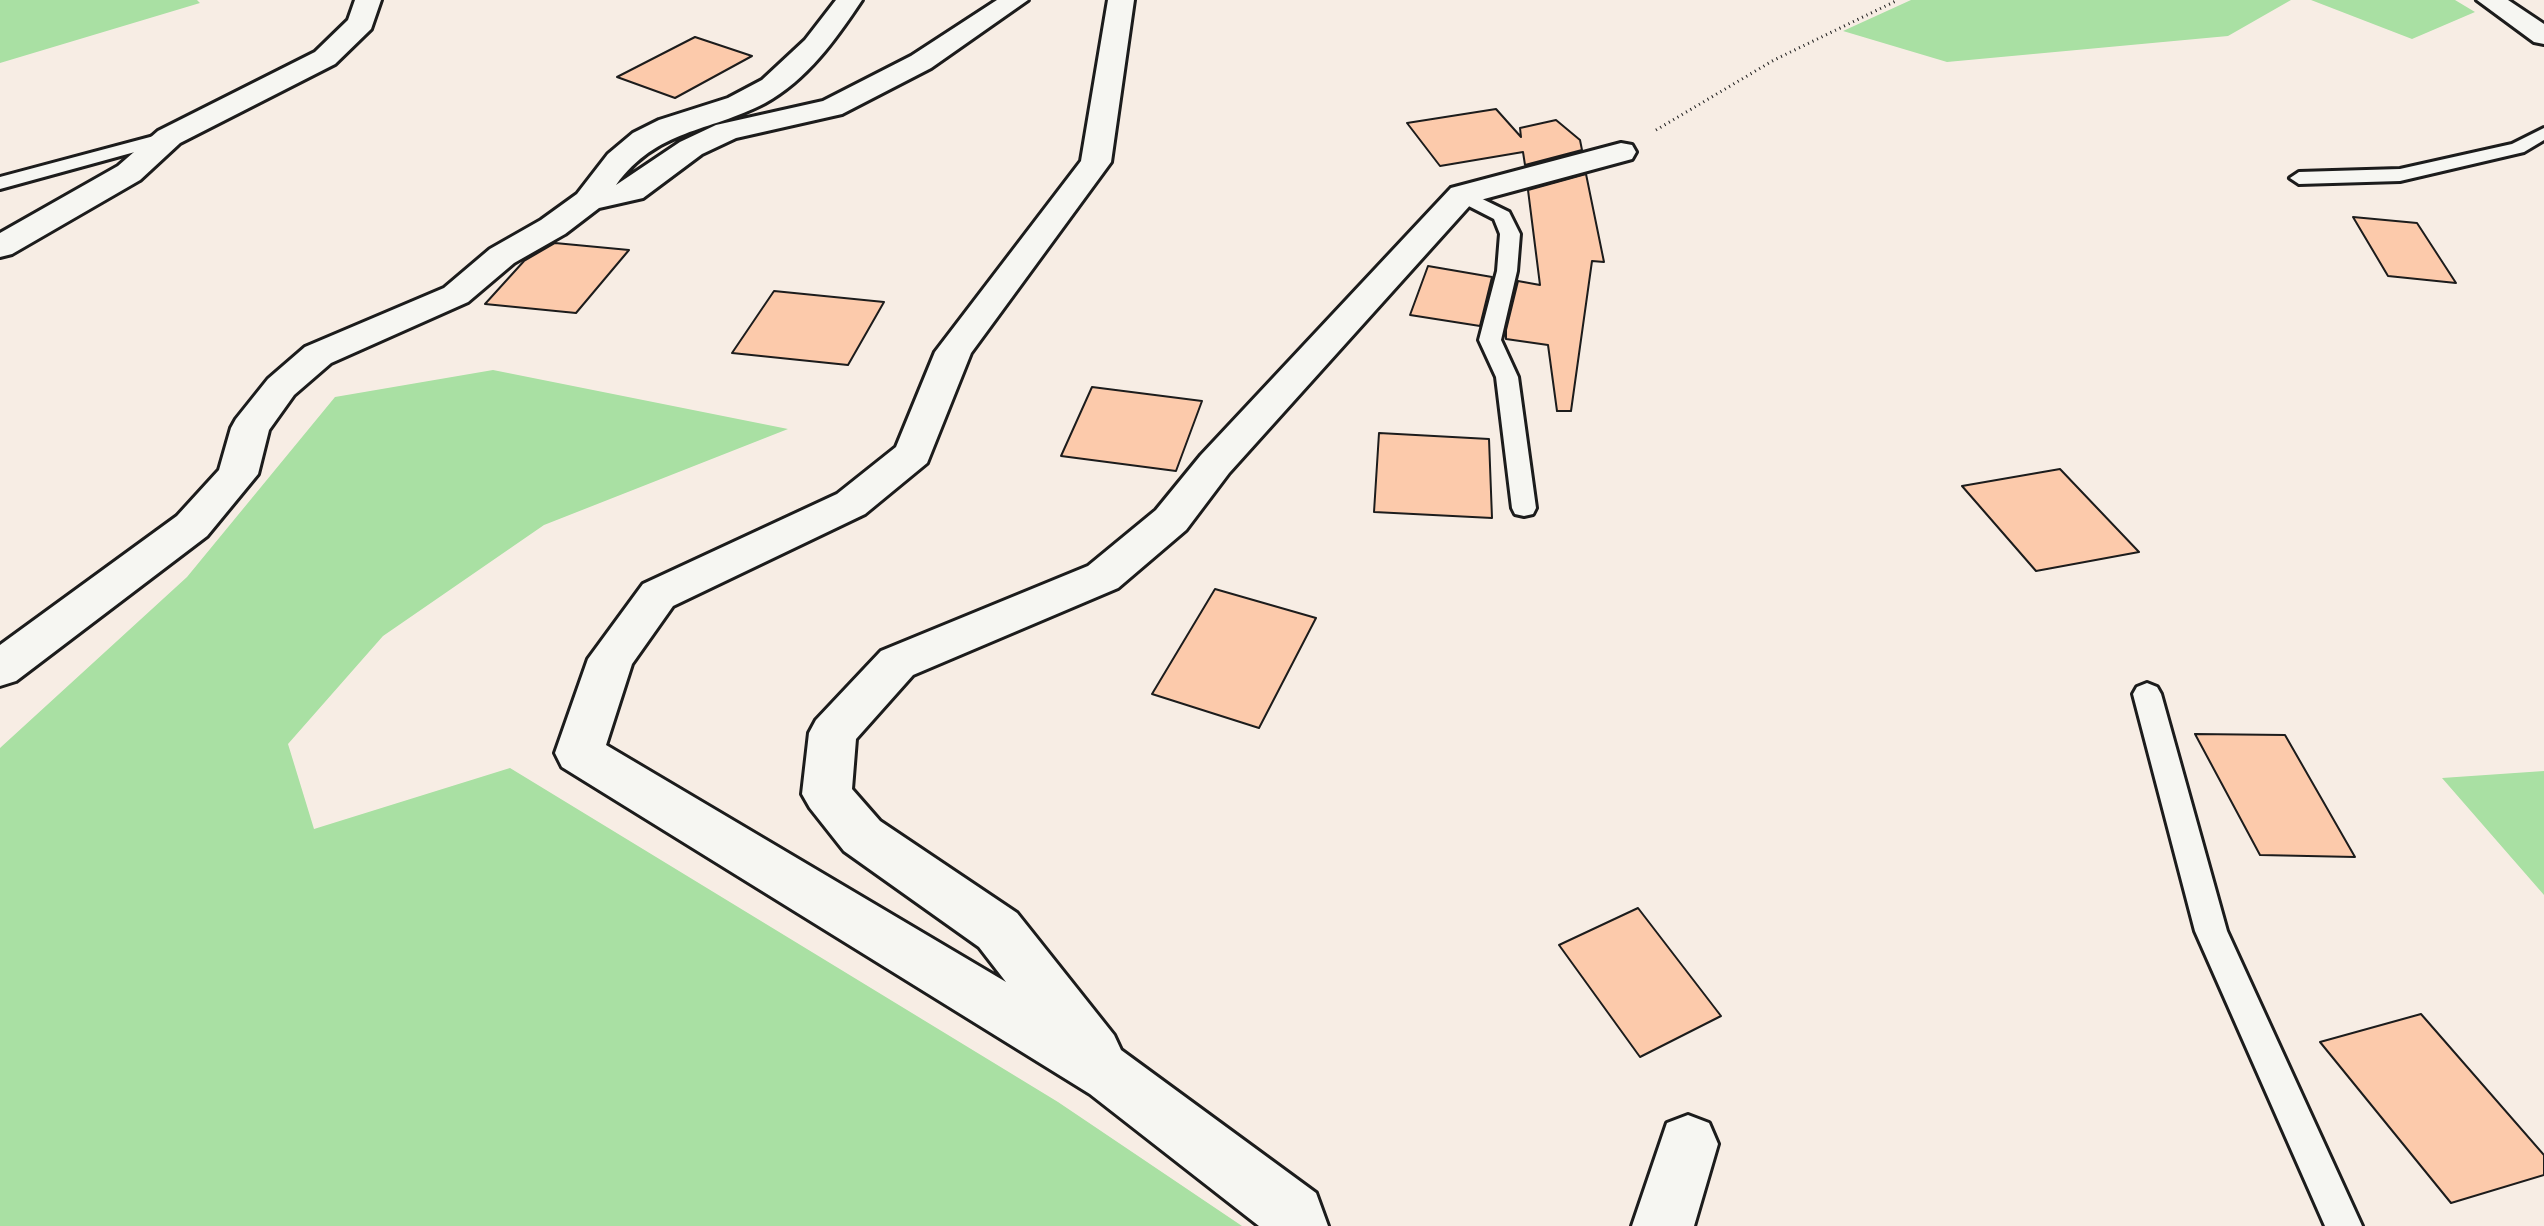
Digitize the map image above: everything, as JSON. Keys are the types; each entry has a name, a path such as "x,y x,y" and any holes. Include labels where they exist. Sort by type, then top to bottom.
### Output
{"street":[{"path":"0,247 129,173 169,137 325,58 361,23 368,0"},
{"path":"0,669 192,526 238,474 250,428 281,387 318,355 456,295 502,256 553,227 588,201 630,150 673,123 740,103 783,78 824,37 849,0"},
{"path":"588,201 632,191 691,148 727,131 832,108 921,62 1015,0"},
{"path":"1121,0 1096,162 953,352 913,454 851,504 658,595 611,659 579,753 1110,1075 1294,1215 1297,1226"},
{"path":"2490,0 2544,36"},
{"path":"1110,1075 998,930 862,836 827,794 833,733 897,663 1103,577 1171,520 1215,464 1462,195 1621,152"},
{"path":"1663,1226 1688,1144"}],"lane":[{"path":"2299,178 2400,175 2518,148 2544,133"},
{"path":"0,183 169,137"},
{"path":"1462,195 1502,216 1510,234 1507,271 1490,340 1507,377 1524,508"},
{"path":"2147,694 2211,931 2344,1226"}],"path":[{"path":"1621,152 1704,100 1858,16 1898,0"}],"green space":[{"path":"0,0 197,0 200,3 0,63"},
{"path":"1911,0 2291,0 2228,36 1947,62 1843,31"},
{"path":"2311,0 2455,0 2475,12 2412,39"},
{"path":"493,370 788,429 544,525 383,636 288,744 314,829 510,768 1058,1102 1242,1226 0,1226 0,748 187,577 335,397"},
{"path":"2544,771 2544,895 2442,778"}],"building":[{"path":"695,37 752,56 675,98 617,77"},
{"path":"1496,109 1521,137 1520,128 1556,120 1580,140 1582,150 1525,165 1523,152 1440,166 1407,123"},
{"path":"1586,174 1604,262 1592,261 1571,411 1557,411 1548,345 1506,339 1506,330 1518,281 1540,285 1528,190"},
{"path":"2353,217 2417,223 2456,283 2388,276"},
{"path":"555,243 629,250 576,313 485,304 524,261"},
{"path":"1428,266 1492,277 1480,326 1410,315"},
{"path":"774,291 884,302 848,365 732,353"},
{"path":"1092,387 1202,401 1176,471 1061,456"},
{"path":"1379,433 1489,439 1492,518 1374,512"},
{"path":"2060,469 2139,552 2036,571 1962,486"},
{"path":"1215,589 1316,618 1259,728 1152,694"},
{"path":"2195,734 2285,735 2355,857 2260,855"},
{"path":"1638,908 1721,1016 1640,1057 1559,945"},
{"path":"2421,1014 2544,1155 2544,1175 2451,1203 2320,1042"}]}
